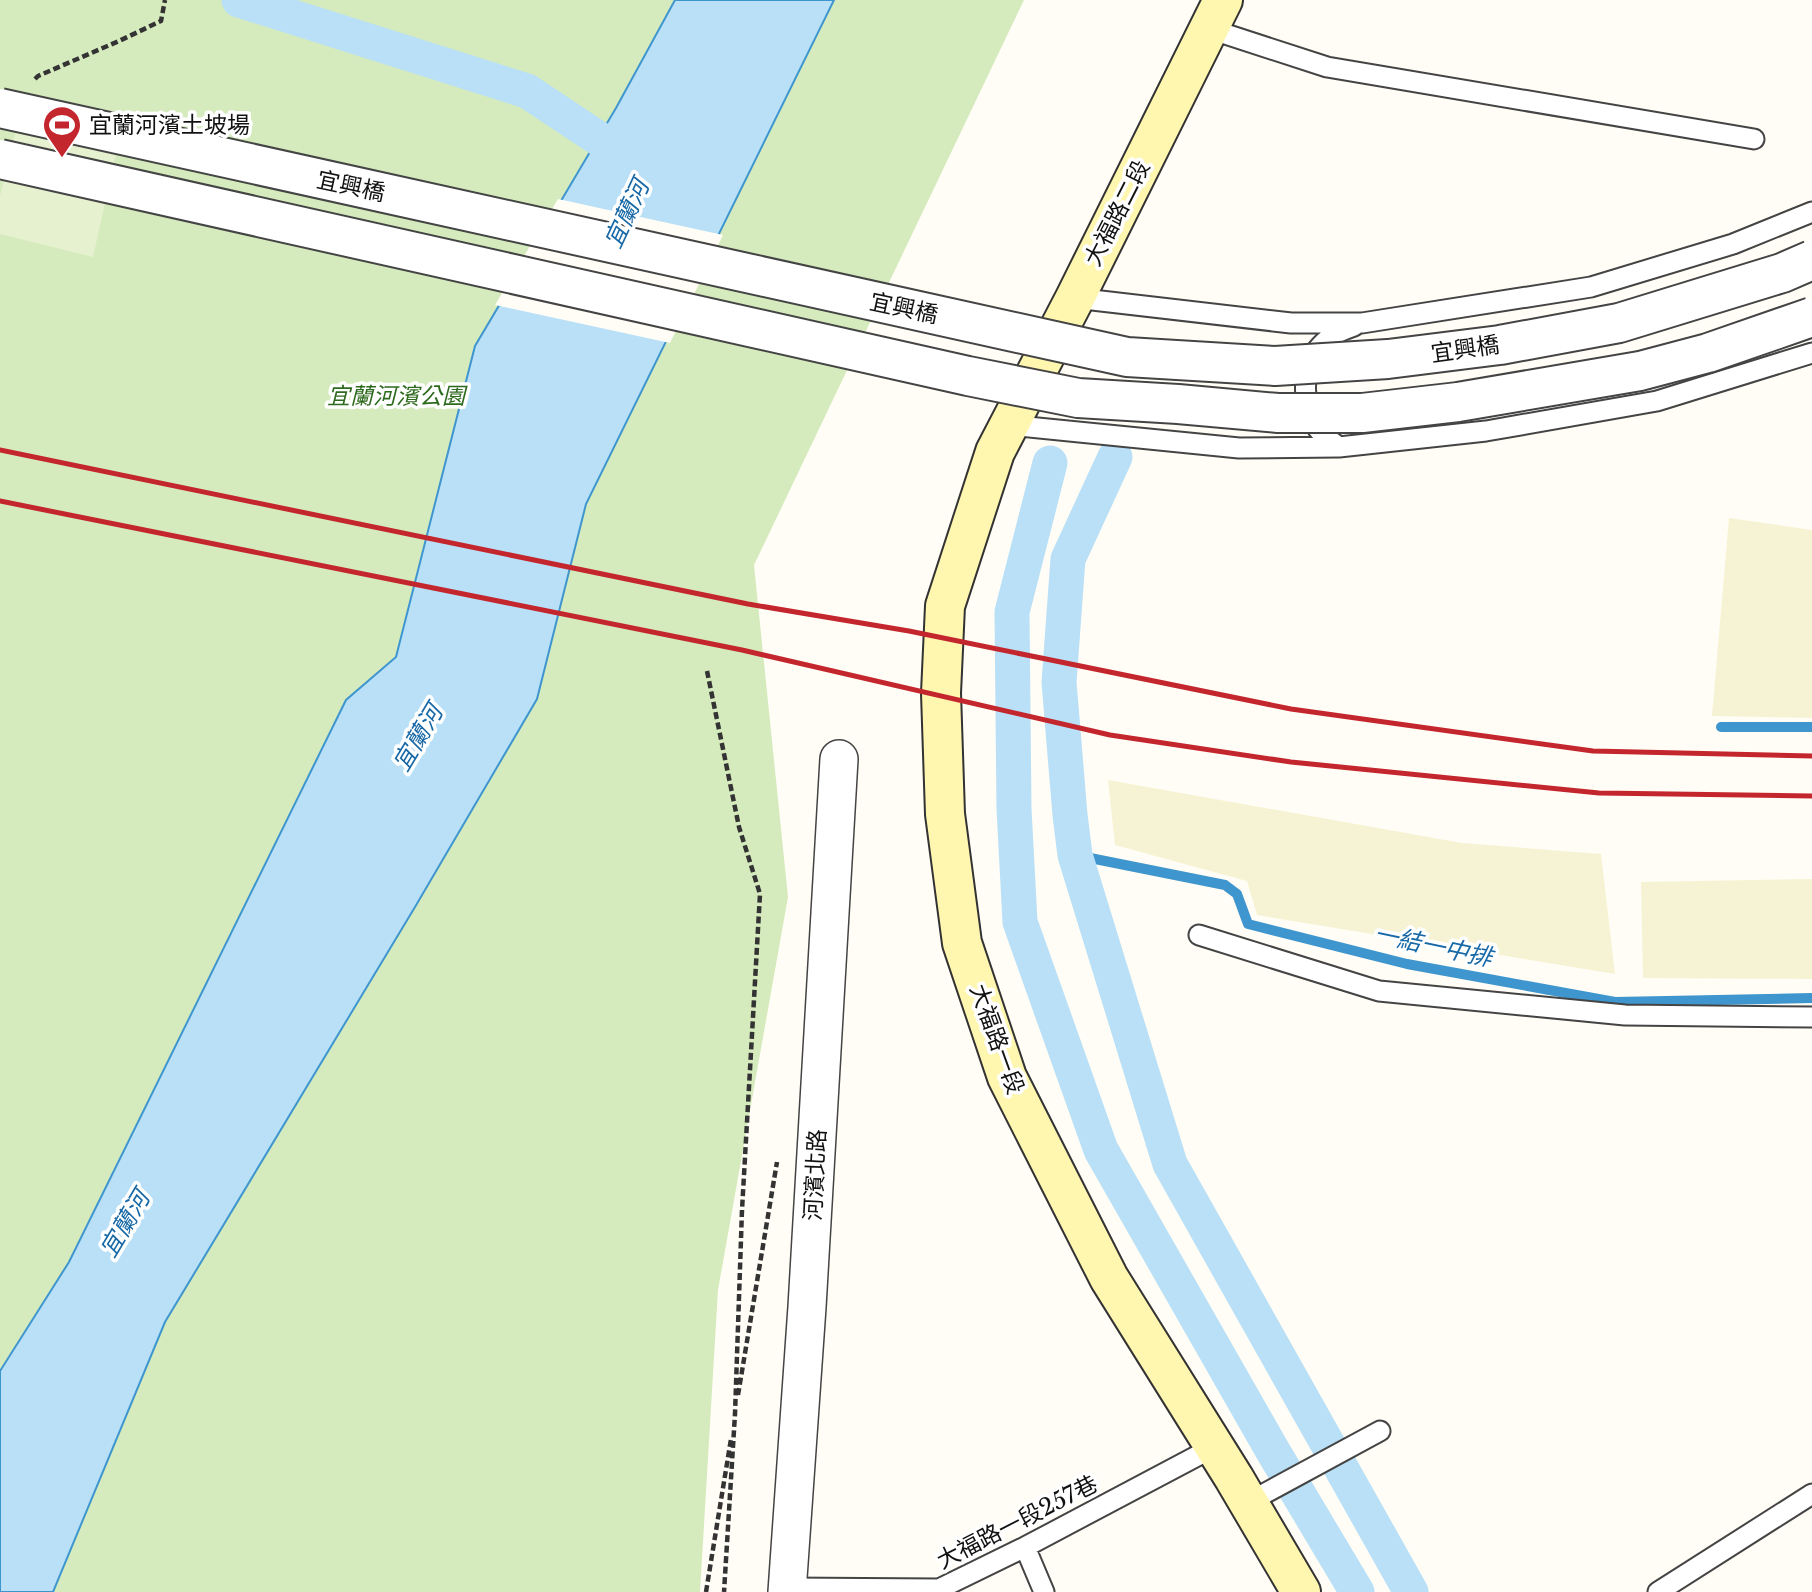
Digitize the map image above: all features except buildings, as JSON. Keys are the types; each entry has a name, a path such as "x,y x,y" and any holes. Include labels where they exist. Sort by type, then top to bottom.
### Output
{"main road":[{"name":"大福路二段","path":"1009,425 1216,15"},
{"name":"大福路一段","path":"1009,425 995,452 945,606 941,693 945,814 962,943 1007,1077 1109,1278 1301,1592"}],"street":[{"name":"宜興橋","path":"15,97 1127,357 1275,366 1388,359 1500,345 1619,323 1782,273 1812,260"},
{"path":"0,159 955,373 1078,398 1278,414 1362,413 1458,401 1640,371 1708,353 1812,317"},
{"name":"河濱北路","path":"787,1590 808,1294 839,759"}],"lane":[{"path":"1216,15 1327,67 1754,139"},
{"path":"1075,298 1291,323 1362,323 1591,287 1733,244 1812,212"},
{"path":"1339,447 1318,429 1306,404 1305,377 1316,351 1336,332 1362,323"},
{"path":"1009,425 1239,448 1339,447 1486,431 1657,401 1812,354"},
{"path":"1199,935 1379,991 1625,1015 1812,1017"},
{"path":"1247,1503 1380,1431"},
{"name":"大福路一段257巷","path":"787,1590 939,1589 1025,1547 1214,1447"},
{"path":"1658,1592 1812,1494"},
{"path":"1025,1547 1044,1592"}],"path":[{"path":"15,97 38,76 161,21 165,0"},
{"path":"707,671 739,827 760,894 724,1592"},
{"path":"706,1592 779,1152"}],"shaded area":[{"path":"1729,518 1812,530 1812,718 1712,716"},
{"path":"1108,780 1462,843 1601,854 1615,974 1257,915 1247,881 1115,845"},
{"path":"1812,879 1812,979 1643,978 1641,882"}],"green space":[{"name":"宜蘭河濱公園","path":"0,0 1024,0 754,565 788,897 718,1290 700,1592 0,1592"},
{"name":"宜蘭河濱土坡場","path":"24,97 123,122 93,257 0,234 0,196"}],"water":[{"name":"宜蘭河","path":"675,0 834,0 586,504 537,699 165,1322 53,1592 0,1592 0,1371 69,1262 346,700 396,657 475,346 616,108"}],"pier":[{"path":"558,199 723,235 670,343 495,305"}],"waterway":[{"path":"239,0 527,91 637,164"},
{"path":"1115,457 1068,559 1059,682 1075,855 1170,1164 1411,1592"},
{"path":"1050,463 1012,612 1014,809 1020,922 1101,1150 1274,1453 1357,1592"},
{"path":"1721,727 1812,727"},
{"name":"一結一中排","path":"1075,855 1225,885 1237,894 1248,924 1407,964 1615,1002 1812,998"}],"railway":[{"path":"0,450 748,604 909,631 1291,709 1593,751 1812,756"},
{"path":"0,501 742,650 1110,735 1291,762 1599,793 1812,796"}],"place":[{"name":"宜蘭河濱土坡場","path":"62,159"}]}
